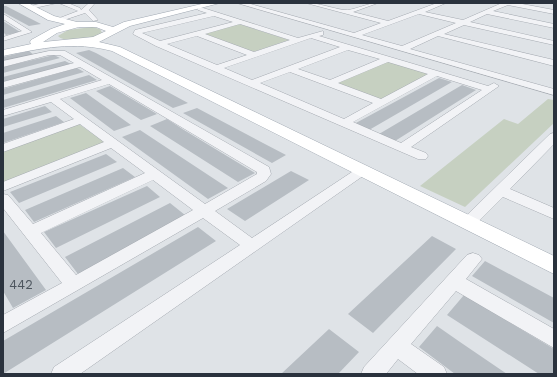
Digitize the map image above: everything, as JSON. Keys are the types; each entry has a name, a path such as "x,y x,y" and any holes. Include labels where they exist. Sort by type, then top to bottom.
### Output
{"main road":[{"path":"22,3 55,19 79,25"},
{"path":"80,43 109,34 127,24 216,3"},
{"path":"3,50 33,43 51,33 79,25 97,22 133,20 202,6"},
{"path":"55,19 56,25 49,39 66,43"},
{"path":"97,22 109,28 109,34 105,40 116,49"},
{"path":"3,54 41,45 66,43 93,43 116,49 554,266"}],"street":[{"path":"30,7 54,3"},
{"path":"62,3 78,9"},
{"path":"55,19 86,10 92,3"},
{"path":"240,3 554,92"},
{"path":"250,6 261,3"},
{"path":"309,3 389,23"},
{"path":"346,12 375,3"},
{"path":"355,35 443,3"},
{"path":"403,49 507,3 554,12"},
{"path":"202,6 214,14 297,40"},
{"path":"86,10 97,22"},
{"path":"418,12 554,43"},
{"path":"487,12 554,26"},
{"path":"214,14 136,33 422,156"},
{"path":"3,16 28,32 3,39"},
{"path":"160,44 239,22"},
{"path":"216,68 331,29"},
{"path":"197,34 254,55"},
{"path":"437,34 553,61"},
{"path":"311,36 488,89"},
{"path":"252,84 348,47"},
{"path":"3,64 54,52 62,53 264,170 264,174 261,178 3,325"},
{"path":"331,83 387,58"},
{"path":"3,85 81,64"},
{"path":"291,68 382,102"},
{"path":"344,123 436,74"},
{"path":"401,148 506,78"},
{"path":"3,113 110,80"},
{"path":"52,98 252,246"},
{"path":"3,148 82,120"},
{"path":"468,223 554,137"},
{"path":"3,187 113,144"},
{"path":"62,374 363,171"},
{"path":"30,232 154,174"},
{"path":"500,190 554,214"},
{"path":"3,198 74,285"},
{"path":"372,374 474,258"},
{"path":"454,281 554,339"},
{"path":"397,346 436,374"}],"green space":[{"path":"239,24 289,40 253,52 203,33"},
{"path":"92,27 100,29 102,33 80,40 67,40 58,36 68,30"},
{"path":"388,61 430,74 380,100 336,83"},
{"path":"548,99 554,100 554,123 465,207 420,186 504,119 518,124"},
{"path":"79,124 106,143 3,184 3,151"}],"building":[{"path":"3,6 6,6 41,24 29,26 3,12"},
{"path":"3,21 20,32 6,35 3,32"},
{"path":"89,50 188,103 173,108 76,53"},
{"path":"29,51 34,55 3,63 3,57"},
{"path":"54,55 60,58 3,73 3,67"},
{"path":"65,61 71,64 3,83 3,77"},
{"path":"77,68 84,72 3,95 3,89"},
{"path":"89,75 97,80 3,108 3,100"},
{"path":"439,78 452,82 369,130 354,124"},
{"path":"462,85 476,90 395,141 379,134"},
{"path":"110,86 157,114 141,120 96,91"},
{"path":"86,93 131,125 114,131 70,98"},
{"path":"45,106 52,112 3,127 3,119"},
{"path":"197,108 286,155 272,163 183,113"},
{"path":"56,116 64,122 3,143 3,133"},
{"path":"167,119 255,173 238,182 150,126"},
{"path":"140,130 228,188 208,199 122,137"},
{"path":"106,154 117,162 19,203 10,192"},
{"path":"123,168 135,177 34,222 25,210"},
{"path":"291,171 309,180 245,221 227,209"},
{"path":"147,186 160,197 56,248 44,232"},
{"path":"170,203 185,215 78,274 65,257"},
{"path":"198,227 216,241 3,374 3,341"},
{"path":"3,231 46,290 13,308 3,291"},
{"path":"432,236 456,249 373,333 348,314"},
{"path":"485,261 554,298 554,323 472,276"},
{"path":"464,295 554,349 554,374 539,374 447,315"},
{"path":"437,326 507,374 455,374 419,347"},
{"path":"329,329 359,352 338,374 281,374"}]}
